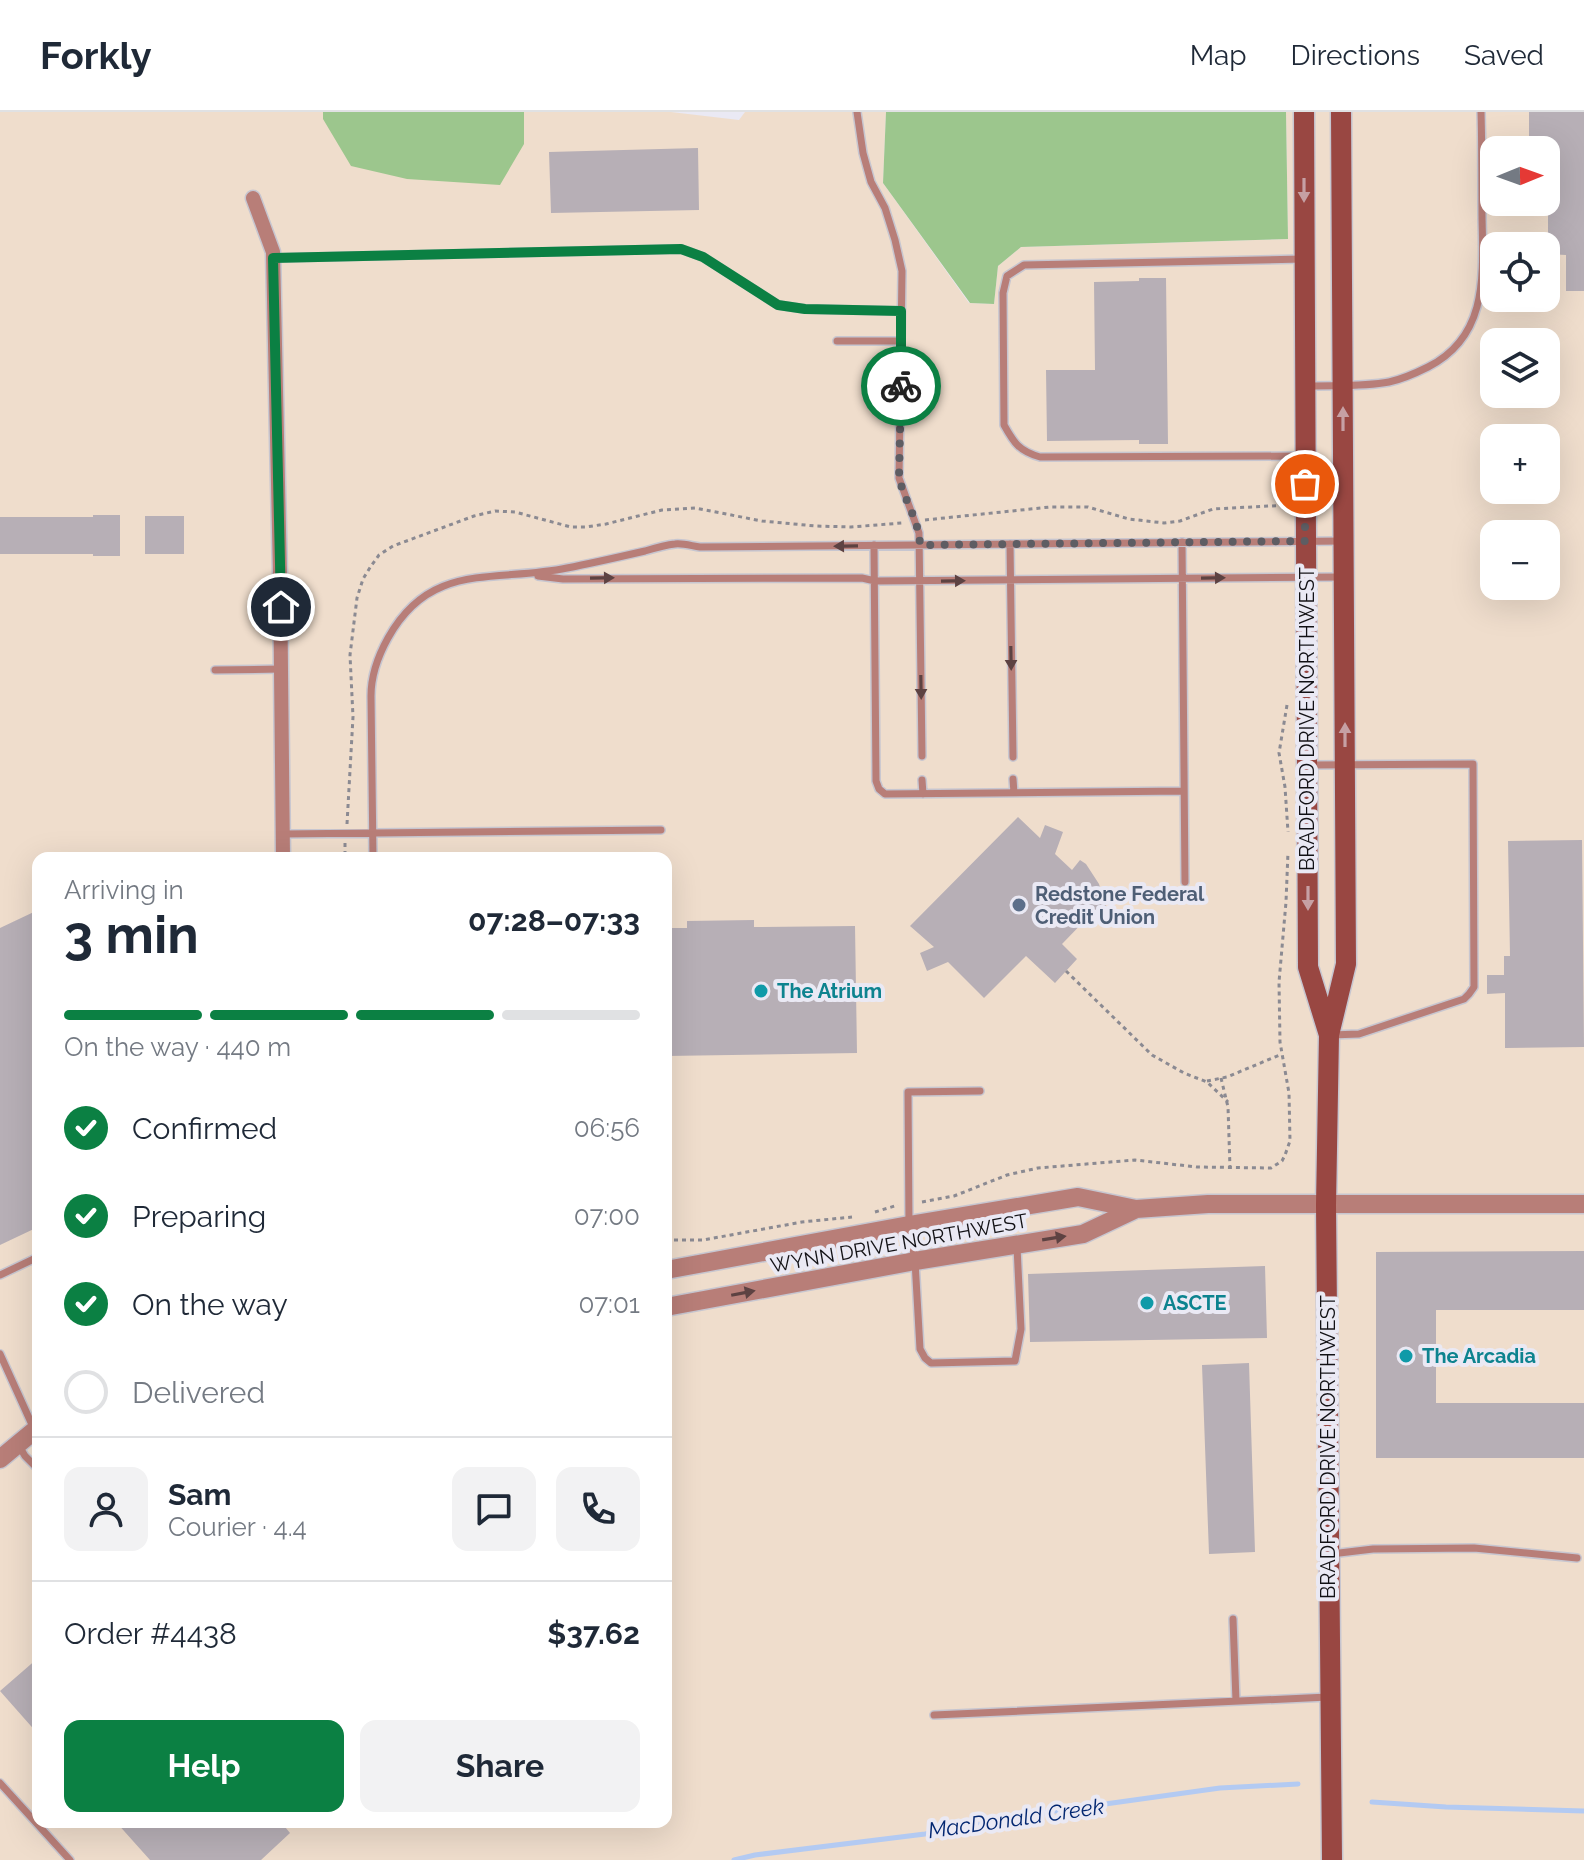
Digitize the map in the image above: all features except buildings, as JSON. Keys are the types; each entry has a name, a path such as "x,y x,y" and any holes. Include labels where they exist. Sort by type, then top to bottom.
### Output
{"main road":[{"name":"BRADFORD DRIVE NORTHWEST","path":"1304,112 1308,967 1329,1035"},
{"name":"BRADFORD DRIVE NORTHWEST","path":"1332,1860 1326,1205 1329,1035 1346,964 1341,112"}],"street":[{"path":"253,198 273,252 283,852"},
{"name":"WYNN DRIVE NORTHWEST","path":"672,1269 1078,1197 1136,1209 1208,1204 1584,1204"},
{"name":"WYNN DRIVE NORTHWEST","path":"672,1306 1083,1234 1136,1209"},
{"path":"0,1459 32,1433"}],"lane":[{"path":"857,112 871,182 885,208 902,271 899,478 916,521 920,545 922,756"},
{"path":"1305,386 1391,382 1448,355 1459,344 1473,321 1483,269 1481,112"},
{"path":"273,258 681,249 703,257 778,305 805,309 901,311"},
{"path":"1304,456 1040,457 1025,453 1004,425 1003,293 1007,276 1024,265 1305,259"},
{"path":"837,341 901,341"},
{"path":"373,852 371,684 379,656 395,627 417,602 447,584 492,575 563,569 677,544 700,547 1344,541"},
{"path":"1182,542 1185,882"},
{"path":"1010,544 1013,757"},
{"path":"874,545 876,781 885,794 1184,791"},
{"path":"524,574 563,579 862,578 875,581 1344,577"},
{"path":"215,670 281,669"},
{"path":"1307,765 1473,764 1474,987 1464,999 1359,1034 1329,1035"},
{"path":"1013,779 1014,793"},
{"path":"922,780 923,794"},
{"path":"283,834 661,830"},
{"path":"980,1091 908,1092 909,1225 915,1261 920,1349 931,1363 1015,1361 1021,1329 1017,1244"},
{"path":"0,1275 32,1260"},
{"path":"0,1354 32,1419"},
{"path":"18,1445 32,1463"},
{"path":"1329,1554 1373,1549 1474,1548 1577,1558"},
{"path":"1233,1619 1236,1701"},
{"path":"934,1715 1330,1697"},
{"path":"0,1783 32,1818"},
{"path":"41,1828 70,1860"}],"path":[{"path":"1066,971 1152,1055 1207,1082 1228,1102"},
{"path":"1207,1082 1282,1054"},
{"path":"1221,1078 1230,1121 1230,1168"},
{"path":"871,1213 954,1196 1007,1175 1038,1168 1135,1160 1197,1167 1271,1168 1282,1161"},
{"path":"672,1240 703,1240 854,1216"}],"shaded area":[{"path":"0,112 323,112 323,119 524,144 524,112 671,112 739,120 745,112 886,112 883,183 969,303 994,304 998,266 1021,247 1288,239 1286,112 1584,112 1584,1860 0,1860"}],"green space":[{"path":"323,112 524,112 524,144 500,185 407,179 351,166 323,119"},
{"path":"886,112 1286,112 1288,239 1021,247 998,266 994,304 970,303 883,183"}],"waterway":[{"name":"MacDonald Creek","path":"734,1860 1220,1788 1298,1784"},
{"name":"MacDonald Creek","path":"1372,1802 1584,1811"}],"way so far":[{"path":"901,386 899,478 916,521 920,545 1305,541 1305,484"}],"place":[{"name":"Redstone Federal Credit Union","path":"1019,905"},
{"name":"The Atrium","path":"761,991"},
{"name":"ASCTE","path":"1147,1303"},
{"name":"The Arcadia","path":"1406,1356"}],"route":[{"path":"281,607 273,258 681,249 703,257 778,305 805,309 901,311 901,386"}]}
